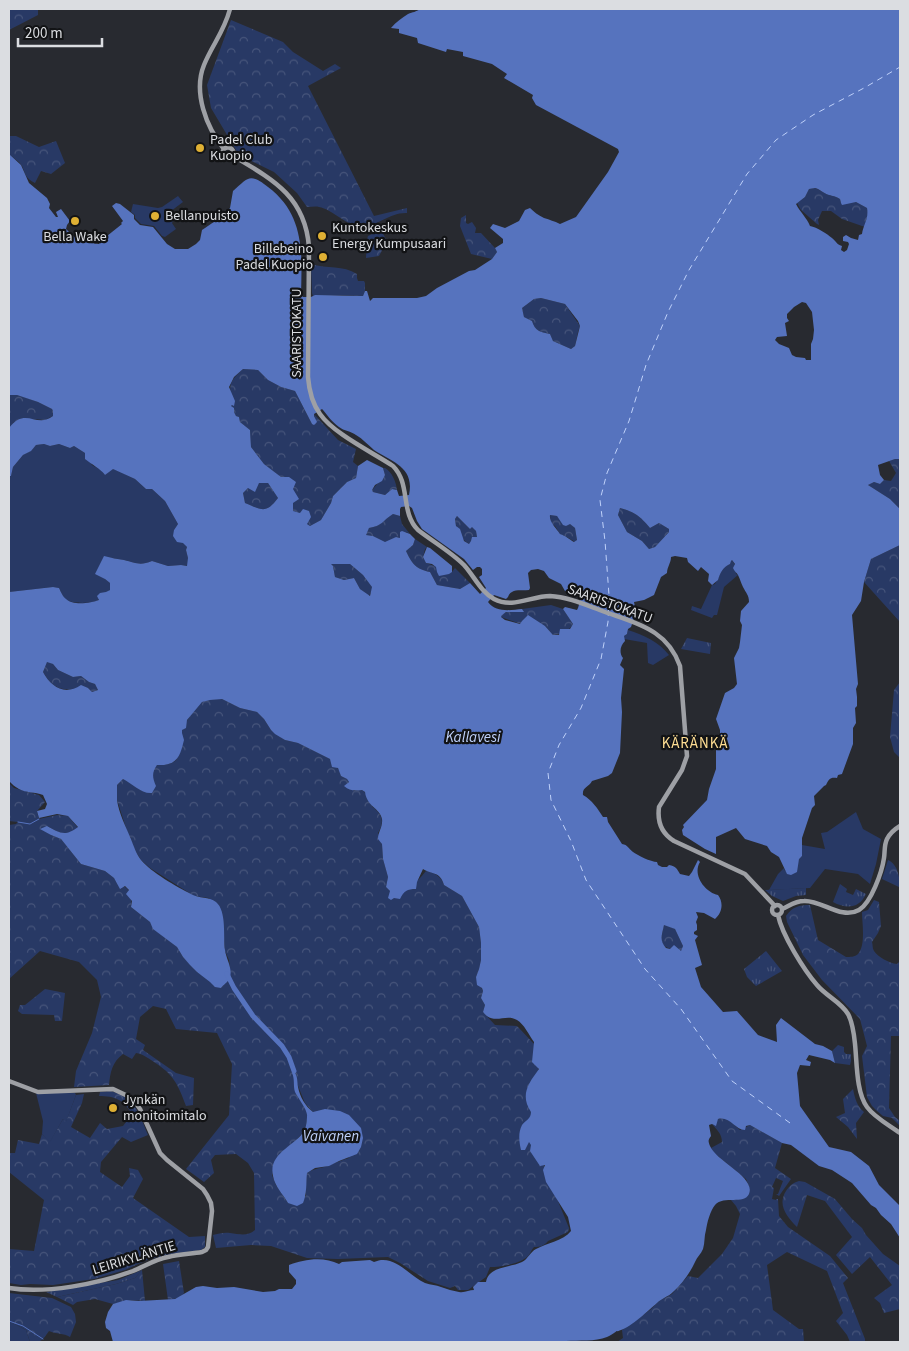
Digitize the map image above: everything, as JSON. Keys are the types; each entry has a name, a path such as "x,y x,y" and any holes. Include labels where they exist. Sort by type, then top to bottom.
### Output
{"main road":[{"path":"224,148 213,132 203,111 200,77 204,65 224,28 230,9"},
{"path":"224,148 231,148 233,156 229,158 224,157 222,153 224,148"},
{"name":"SAARISTOKATU","path":"233,156 266,176 286,192 297,206 304,222 308,239 309,386 314,404 320,415 345,436 393,466 402,478 407,511 412,524 459,561 494,599 511,603 547,596 566,598 643,626 656,634 674,650 680,666 682,680 687,756 682,770 659,807 658,814 661,829 674,841 745,874 775,906"},
{"path":"778,915 782,912 782,909 793,903 804,901 815,902 842,912 849,913 860,909 867,902 876,883 883,863 887,839 900,826"},
{"path":"782,909 779,906 775,906 772,908 772,913 778,915 791,944 808,972 818,986 844,1008 848,1014 854,1031 860,1092 867,1107 900,1133"},
{"name":"LEIRIKYLÄNTIE","path":"9,1081 38,1092 113,1089 132,1098 140,1109 160,1153 203,1189 211,1203 212,1219 208,1247 200,1253 168,1257 115,1276 85,1284 25,1290 9,1288"}],"green space":[{"path":"9,9 38,9 38,15 9,30"},
{"path":"231,20 283,42 293,52 323,71 335,64 341,68 308,86 374,216 407,208 407,213 395,215 373,225 362,227 351,224 324,208 307,207 297,193 274,172 239,155 211,108 207,85"},
{"path":"9,136 16,136 39,147 56,141 65,163 51,174 41,171 35,183 28,178 21,164 9,154"},
{"path":"814,188 840,199 841,203 856,202 867,208 868,213 865,227 842,219 831,211 822,211 818,220 819,225 817,224 801,210 797,203 805,197 809,189"},
{"name":"Bellanpuisto","path":"178,196 183,202 171,211 175,217 172,223 176,229 165,237 154,226 141,224 131,212 133,204 158,208"},
{"path":"466,215 466,223 472,222 476,228 475,233 481,233 495,248 497,252 492,259 471,254 460,226 461,218"},
{"path":"381,230 387,241 379,256 366,258 368,236"},
{"path":"311,264 346,269 357,274 358,281 364,281 365,283 363,296 313,296"},
{"path":"541,298 565,304 580,326 575,346 571,349 553,341 550,334 538,331 532,321 524,317 522,308 534,299"},
{"path":"243,369 258,370 268,380 281,387 295,391 312,424 315,419 314,414 338,440 356,449 353,462 358,466 356,478 347,482 333,496 321,520 310,526 300,513 293,512 293,503 282,478 264,464 251,447 250,430 240,422 239,417 236,416 231,406 230,392 232,381"},
{"path":"9,395 17,395 38,402 52,409 53,416 45,420 32,419 14,422 9,429"},
{"path":"44,444 50,446 59,444 70,448 74,446 85,453 92,465 101,470 105,475 112,468 135,479 146,489 152,489 165,501 178,524 174,530 187,547 188,566 168,566 152,561 138,564 104,557 105,579 110,583 110,590 99,599 91,602 76,603 68,601 64,598 59,588 53,587 9,592 9,476 11,476 13,467 23,455 36,445"},
{"path":"900,459 900,509 890,499 868,485 874,482 880,484 884,480 891,481 896,473 889,461"},
{"path":"383,468 392,475 397,490 392,489 385,495 373,492 372,490 385,475"},
{"path":"259,483 268,483 278,498 270,507 260,509 245,503 243,493 248,488"},
{"path":"620,508 637,515 650,528 659,523 669,529 669,532 655,547 649,549 642,541 627,532 618,515"},
{"path":"393,514 400,516 402,524 410,534 406,532 400,538 396,537 385,543 373,536 365,535 369,528 379,524"},
{"path":"550,515 557,516 566,526 569,523 575,528 577,540 575,542 560,534 555,526 551,524"},
{"path":"457,516 470,529 472,526 476,531 477,537 469,544 457,530 455,519"},
{"path":"415,539 427,547 423,557 426,563 452,572 455,568 470,583 460,589 437,585 430,572 415,565 406,551 413,545"},
{"path":"900,545 900,622 864,582 871,559"},
{"path":"732,560 738,575 724,587 717,615 714,615 712,618 691,610 692,606 701,609 712,585 715,584 724,566 730,564"},
{"path":"330,564 350,564 363,575 373,588 369,596 360,589 354,578 344,580 335,577 333,566"},
{"path":"551,605 563,609 573,624 567,631 553,635 545,626 521,624 501,617 502,614 507,612 523,612 522,609"},
{"path":"628,630 640,634 661,646 669,655 653,665 648,663 647,643 624,639"},
{"path":"687,638 711,643 710,654 681,649"},
{"path":"47,661 58,670 73,677 81,676 95,684 98,690 92,692 88,688 62,689 57,687 47,679 43,672"},
{"path":"900,682 900,758 894,752 890,737 894,690"},
{"path":"222,699 240,708 257,712 271,730 285,740 298,743 330,759 340,771 341,776 347,779 349,782 347,784 354,791 362,790 365,793 372,807 379,813 381,818 382,824 378,833 388,877 386,887 394,898 415,883 426,871 437,875 444,885 462,896 479,927 481,960 476,977 483,991 481,998 485,1005 483,1012 495,1025 517,1026 535,1045 540,1081 544,1167 569,1228 568,1232 548,1241 542,1246 534,1247 528,1256 519,1262 490,1267 486,1277 468,1290 458,1290 455,1286 450,1288 428,1281 388,1257 307,1258 271,1246 251,1245 216,1248 213,1235 226,1233 246,1234 255,1230 254,1173 248,1163 236,1154 215,1155 211,1160 214,1173 204,1182 186,1169 229,1115 232,1064 217,1033 176,1029 166,1009 153,1006 140,1017 136,1039 145,1045 143,1050 176,1073 194,1078 193,1105 186,1106 177,1086 161,1066 136,1053 132,1059 123,1054 116,1061 111,1072 109,1085 74,1087 76,1071 92,1033 101,997 97,980 79,962 40,951 9,979 9,825 18,822 9,821 9,783 14,788 39,795 45,802 37,811 39,819 57,815 68,816 78,828 62,833 47,826 51,835 61,839 81,864 105,871 119,885 126,888 131,896 131,907 150,922 154,929 177,947 183,957 197,972 221,988 229,979 230,968 225,951 222,913 209,898 194,896 150,868 141,860 133,847 117,800 117,785 123,779 140,790 153,778 153,770 157,765 174,762 178,754 182,730 197,707 202,702","holes":["294,1076 305,1103 349,1158 307,1173 306,1196 288,1203 272,1175 275,1161 305,1130 308,1114 295,1091"]},
{"path":"856,812 863,829 881,839 870,884 858,874 825,869 810,888 769,890 778,874 784,868 785,871 797,865 799,858 802,856 802,845 825,849 821,833 827,832"},
{"path":"888,860 897,869 900,891 899,887 882,879"},
{"path":"840,884 847,889 846,892 853,895 856,889 866,894 860,903 852,906 843,906 833,902"},
{"path":"806,888 806,895 796,896 783,901 765,890"},
{"path":"874,900 879,902 881,926 872,942 873,950 887,961 897,964 900,961 900,1036 891,1036 889,1108 900,1121 900,1126 892,1118 883,1116 877,1111 867,1097 862,1056 867,1046 860,1019 822,980 803,955 786,916 796,907 810,905 818,940 846,957 852,957 858,954 862,945 862,912 868,910"},
{"path":"664,924 675,929 683,946 681,952 666,947 663,944"},
{"path":"766,951 782,971 756,986 747,977 744,969"},
{"path":"45,989 65,993 62,1021 55,1021 54,1015 22,1014 18,1011 20,1005 25,1005"},
{"path":"838,1045 844,1047 846,1054 851,1054 850,1065 835,1063 832,1051"},
{"path":"853,1089 857,1102 864,1112 856,1123 857,1139 848,1127 836,1117 845,1113 843,1099"},
{"path":"110,1091 125,1097 131,1102 139,1113 148,1135 131,1142 122,1137 101,1162 100,1172 122,1187 130,1176 129,1168 138,1170 143,1179 133,1198 189,1237 205,1236 205,1247 201,1250 171,1254 147,1260 125,1270 94,1279 53,1285 9,1283 9,1249 34,1251 44,1200 9,1172 9,1153 15,1153 18,1140 39,1144 42,1134 50,1141 63,1119 66,1121 76,1095 84,1094 71,1127 90,1138 100,1123 107,1129 123,1126 132,1114 126,1105 119,1100 99,1096 100,1092"},
{"path":"36,1093 75,1093 76,1095 66,1122 63,1119 50,1142 42,1134 43,1121"},
{"path":"718,1119 729,1120 740,1130 750,1125 782,1143 775,1168 791,1179 779,1196 776,1194 778,1194 783,1181 776,1178 772,1187 774,1188 772,1199 778,1199 779,1216 788,1227 830,1256 848,1278 843,1283 865,1342 850,1342 836,1321 843,1313 827,1271 787,1252 767,1265 773,1310 799,1329 803,1329 804,1342 617,1342 623,1338 622,1330 650,1310 659,1301 672,1294 688,1276 698,1278 722,1254 733,1238 740,1214 731,1200 742,1199 749,1186 746,1179 713,1152 711,1148 722,1142 720,1134 712,1124 714,1125"},
{"path":"805,1182 835,1199 883,1254 900,1266 900,1309 884,1313 880,1303 874,1298 892,1285 870,1257 852,1274 836,1255 852,1237 825,1201 807,1195 797,1227 790,1219 784,1210 783,1196 793,1183"},
{"path":"179,1261 184,1293 175,1299 168,1300 163,1264"},
{"path":"142,1270 135,1278 116,1284 57,1297 46,1292 118,1280"},
{"path":"142,1270 145,1301 131,1300 113,1304 95,1299 77,1302 73,1305 57,1297 135,1278"},
{"path":"9,1293 52,1298 71,1307 75,1314 76,1322 70,1337 49,1331 41,1340 30,1342 26,1330 9,1321"},
{"path":"9,1321 26,1330 30,1342 9,1342"}],"water":[{"name":"Kallavesi","path":"420,9 900,9 900,459 878,465 880,475 884,480 880,484 874,482 868,485 890,499 900,509 900,545 871,559 861,601 852,615 858,684 856,689 857,706 855,708 856,723 853,728 853,744 842,774 838,775 837,778 830,779 814,796 815,805 812,808 802,838 802,856 799,859 797,872 791,875 787,874 779,857 771,852 767,846 745,839 736,828 716,837 716,854 683,835 683,825 707,800 716,769 716,747 720,744 720,730 716,719 725,693 737,684 734,658 740,642 741,611 749,602 747,594 733,568 735,564 732,560 722,570 718,580 712,585 708,581 709,574 701,567 698,571 688,562 687,558 675,556 671,557 667,573 661,577 654,595 634,602 636,612 631,627 624,636 625,641 621,649 623,658 620,665 624,669 621,698 620,753 612,773 592,781 583,792 583,795 592,802 603,817 607,817 608,822 622,844 631,851 648,860 657,862 662,867 673,866 680,874 689,876 698,860 700,862 698,872 701,882 704,887 718,895 722,905 721,911 715,919 704,913 696,912 698,917 696,922 697,930 694,934 698,936 695,940 702,965 695,968 701,987 723,1012 737,1011 758,1035 777,1042 776,1025 781,1018 815,1044 832,1051 835,1063 809,1055 806,1060 811,1062 810,1066 800,1065 797,1073 800,1106 829,1147 851,1152 869,1166 879,1185 900,1206 900,1238 891,1224 852,1183 832,1170 819,1166 791,1145 782,1143 750,1125 746,1126 745,1130 738,1128 726,1119 718,1119 716,1126 709,1125 710,1146 720,1158 747,1182 750,1188 749,1194 743,1199 723,1201 715,1205 705,1232 703,1249 683,1282 671,1294 659,1301 635,1322 602,1339 564,1342 113,1342 105,1322 108,1312 113,1304 126,1300 175,1299 196,1287 203,1286 217,1288 234,1287 263,1292 292,1289 296,1284 296,1280 289,1272 289,1265 314,1259 327,1260 339,1264 342,1262 388,1260 401,1266 425,1283 463,1292 474,1290 473,1287 478,1282 486,1282 495,1270 522,1262 534,1250 559,1240 571,1231 568,1217 546,1182 543,1170 545,1165 540,1166 530,1151 531,1145 529,1142 525,1150 521,1150 520,1131 522,1125 531,1114 526,1100 527,1090 539,1069 532,1062 534,1042 517,1020 513,1018 495,1019 483,1012 485,1005 481,998 483,991 477,985 476,977 481,960 479,927 462,896 444,885 438,875 423,869 416,889 406,891 400,899 394,898 391,900 388,898 390,891 386,887 388,877 383,859 382,844 378,839 382,822 381,815 368,801 365,792 362,790 350,790 344,786 349,782 341,776 338,768 332,767 330,759 275,734 257,712 240,708 222,699 210,700 202,702 187,720 186,728 182,730 184,740 179,756 169,764 157,765 155,768 153,775 156,786 152,793 141,790 123,779 117,785 119,810 141,860 151,869 194,896 213,900 222,911 225,950 231,972 228,980 221,988 215,987 197,972 183,957 177,947 153,929 150,922 131,907 132,901 126,894 129,890 125,886 120,889 114,878 105,871 81,864 61,839 40,829 47,826 62,833 70,832 78,827 68,816 57,814 39,818 37,811 45,809 47,804 43,795 22,790 9,781 9,592 53,587 59,588 64,597 73,603 91,602 99,600 97,596 100,593 110,590 110,583 95,574 104,556 138,564 152,561 168,566 187,566 188,558 187,547 183,543 177,542 173,536 178,524 165,501 152,489 146,489 135,479 113,469 105,475 85,459 85,453 74,446 70,448 59,444 50,446 44,444 36,445 31,451 23,455 13,467 11,476 9,476 9,428 21,419 47,419 53,416 53,411 38,402 17,395 9,395 9,154 21,165 29,183 47,198 50,204 49,208 56,217 58,217 56,212 61,209 70,221 66,229 81,241 99,244 105,235 107,236 122,224 123,221 112,206 116,203 134,215 134,219 140,225 153,227 167,244 175,249 188,249 200,240 202,230 224,215 230,208 233,191 249,178 253,178 262,182 280,198 295,222 301,250 301,295 303,297 315,295 363,296 365,291 367,291 370,301 373,298 417,298 426,296 437,288 469,271 475,270 492,259 497,252 495,248 503,243 503,239 490,228 493,224 505,228 519,221 525,210 530,208 542,217 560,224 576,217 608,172 619,152 618,149 536,105 532,98 533,95 504,78 507,74 492,64 463,56 463,52 447,49 446,52 418,43 417,38 399,33 399,29 391,28 408,14","holes":["815,188 840,199 842,205 856,202 867,208 862,234 859,235 858,240 846,235 843,237 843,241 849,244 844,252 841,250 842,246 830,236 810,226 796,204 805,197 809,189","541,298 565,304 580,326 575,346 571,349 553,341 550,334 538,331 532,321 524,317 522,308 534,299","802,302 806,303 812,312 814,330 811,344 811,360 792,355 789,348 775,340 777,337 787,336 785,323 789,321 787,314","243,369 258,370 268,380 281,387 295,391 312,424 314,425 317,422 314,414 322,409 339,427 361,438 374,450 395,462 409,478 409,495 399,496 397,490 392,489 385,495 373,492 372,490 375,485 382,481 385,475 383,468 367,460 358,466 356,478 347,482 333,496 321,520 310,526 307,524 311,517 309,511 303,509 300,513 293,511 293,503 299,499 293,489 296,482 289,477 281,477 264,464 251,447 250,430 240,422 239,417 234,412 234,408 231,406 234,406 235,401 229,387 234,377","259,483 268,483 278,498 270,507 260,509 245,503 243,493 248,488 255,492","409,506 412,508 422,529 464,559 473,570 480,567 482,575 479,577 486,588 480,594 470,583 460,589 437,585 430,572 418,567 408,556 406,551 413,545 415,539 410,534 402,531 400,532 400,538 396,537 385,542 366,535 369,528 379,525 393,514 400,516 401,507","620,508 637,515 650,528 659,523 669,529 669,532 655,547 649,549 642,541 627,532 618,515","550,515 557,516 563,525 570,524 575,528 577,540 574,542 560,534 552,523","457,516 470,529 472,527 476,531 477,537 472,537 469,544 464,541 460,529 456,526 455,519","331,564 350,564 363,575 372,587 370,596 360,589 354,578 344,580 335,577","538,569 544,571 549,578 561,584 565,591 580,596 577,610 565,607 563,609 573,624 570,629 560,629 559,635 553,635 545,626 528,615 520,624 505,620 501,617 506,612 524,612 522,609 495,608 488,602 494,595 506,599 511,592 529,590 528,573 531,570","47,662 73,677 81,676 95,684 98,690 92,692 81,685 64,690 54,686 43,672","664,925 675,929 683,946 681,951 674,945 670,949 666,948 662,942"]},
{"path":"427,547 452,566 452,572 439,576 436,567 426,563 423,557"},
{"name":"Vaivanen","path":"294,1071 300,1094 310,1110 313,1112 325,1109 340,1111 349,1115 361,1128 363,1138 357,1154 329,1166 315,1168 307,1173 304,1200 303,1203 297,1206 288,1203 275,1184 273,1176 274,1161 283,1150 300,1136 306,1126 307,1114 295,1092 292,1073"}],"waterway":[{"path":"18,822 30,824 39,819"},
{"path":"227,974 253,1016 282,1046 289,1057 294,1071"},
{"path":"9,1321 23,1326 43,1339"}],"ferry route":[{"path":"790,1123 732,1081 681,1009 645,969 586,880 571,841 551,800 548,773 559,745 581,708 601,659 608,622 609,595 600,500 607,473 629,421 646,365 668,312 689,270 747,174 776,140 813,115 900,67"}],"place":[{"name":"Padel Club Kuopio","path":"200,148"},
{"name":"Bellanpuisto","path":"155,216"},
{"name":"Bella Wake","path":"75,221"},
{"name":"Kuntokeskus Energy Kumpusaari","path":"322,236"},
{"name":"Billebeino Padel Kuopio","path":"323,257"},
{"name":"Jynkän monitoimitalo","path":"113,1108"}],"district":[{"name":"KÄRÄNKÄ","path":"695,743"}]}
